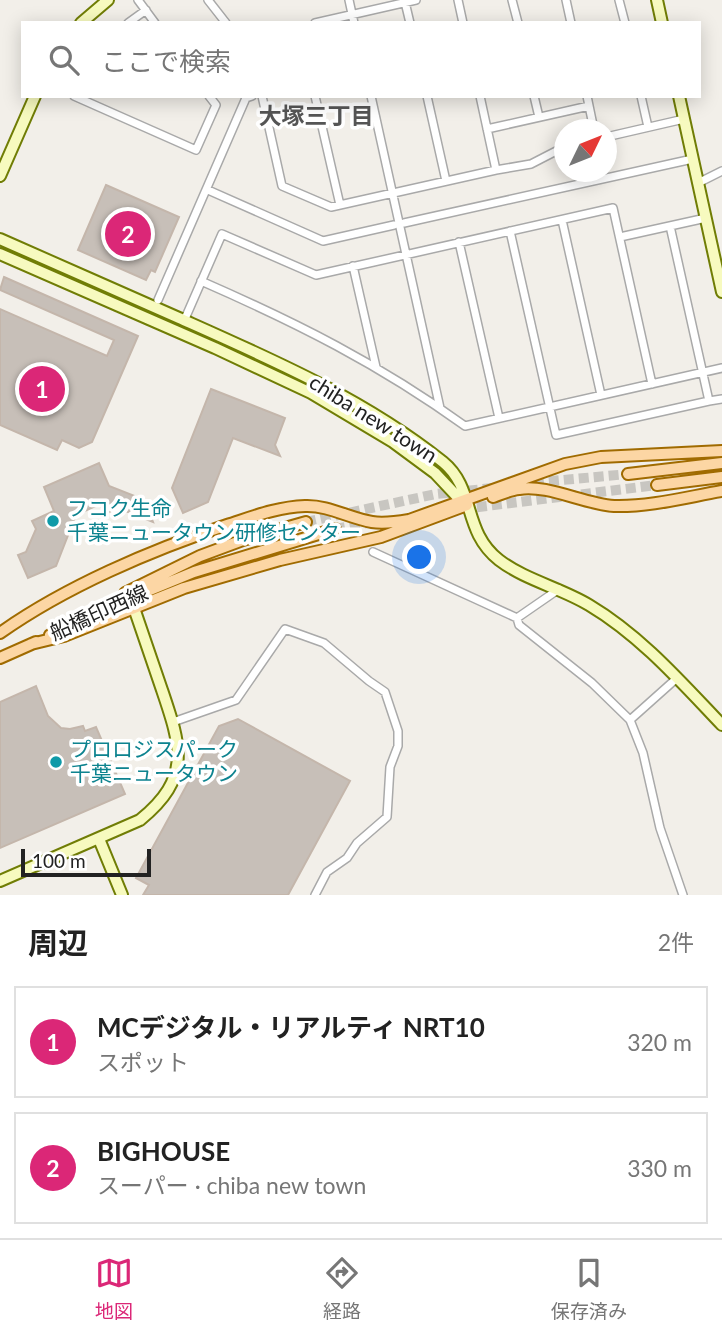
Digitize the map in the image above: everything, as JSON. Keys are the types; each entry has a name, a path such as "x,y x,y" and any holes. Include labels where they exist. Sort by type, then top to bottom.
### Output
{"main road":[{"path":"0,658 31,644 64,636 184,588 254,567 381,537 565,464 601,457 722,451"},
{"path":"628,474 722,463"},
{"path":"657,485 722,477"},
{"path":"0,633 26,614 129,563 200,534 269,511 316,506 375,523 391,523 519,488 548,490 574,499 613,506 646,505 722,491"},
{"name":"船橋印西線","path":"31,644 58,625 200,556 243,540 306,522"},
{"name":"船橋印西線","path":"31,644 194,572 335,529"}],"street":[{"path":"83,21 108,0"},
{"path":"138,0 154,21"},
{"path":"208,0 224,21"},
{"path":"349,0 353,19"},
{"path":"334,21 353,19 416,0"},
{"path":"458,0 463,21"},
{"path":"512,0 517,21"},
{"path":"566,0 571,21"},
{"path":"620,0 625,21"},
{"path":"657,0 662,21"},
{"path":"405,2 410,21"},
{"path":"131,21 146,10"},
{"path":"0,176 34,98"},
{"path":"79,98 196,150 216,105 211,98"},
{"path":"158,300 247,98"},
{"path":"262,98 282,186 331,207 531,163 554,152"},
{"path":"315,98 340,205"},
{"path":"371,98 440,408"},
{"path":"426,98 446,181"},
{"path":"480,98 496,170"},
{"path":"534,98 539,117"},
{"path":"587,98 592,119"},
{"path":"641,98 648,127"},
{"path":"679,98 722,292"},
{"path":"487,129 589,106"},
{"path":"617,135 684,119"},
{"path":"404,223 688,160"},
{"path":"698,183 722,171"},
{"path":"208,190 323,241 394,225"},
{"path":"174,330 182,320 222,233 316,275 613,208 652,384"},
{"path":"620,237 706,218"},
{"path":"562,220 601,395"},
{"path":"670,226 709,401"},
{"path":"510,231 556,435 722,399"},
{"name":"chiba new town","path":"0,239 295,370 383,420 445,464 459,480 464,502"},
{"path":"459,243 499,418"},
{"name":"chiba new town","path":"0,254 278,376 344,411 435,473 464,502"},
{"path":"354,266 376,368"},
{"path":"201,281 299,325 376,368 465,426 722,368"},
{"path":"464,502 481,541 499,560 559,589 615,622 677,678 722,725"},
{"path":"373,552 517,618 519,625 526,632 592,683 630,720 643,753 660,828 683,895"},
{"path":"517,618 559,589"},
{"path":"0,881 140,820 158,806 170,789 179,750 173,722 134,608"},
{"path":"173,722 236,700 285,629 324,643 385,692 398,731 398,746 390,767 387,817 357,843 347,858 327,872 315,895"},
{"path":"630,720 677,678"},
{"path":"99,839 122,895"}],"building":[{"path":"106,185 179,217 155,272 151,270 146,280 78,250"},
{"path":"4,277 138,336 92,442 79,448 62,440 57,450 0,425 0,309 107,356 114,340 0,290"},
{"path":"211,389 285,418 275,445 280,456 233,438 208,502 183,513 172,488"},
{"name":"フコク生命 千葉ニュータウン研修センター","path":"99,463 109,486 150,502 148,509 153,522 118,508 109,512 107,508 103,510 100,504 76,515 56,566 28,578 18,555 26,552 36,529 32,521 54,511 44,487"},
{"name":"プロロジスパーク 千葉ニュータウン","path":"36,686 48,716 61,728 83,726 85,731 96,727 125,794 0,848 0,702"},
{"path":"238,719 350,781 288,895 143,895 149,885 136,878 219,726"}],"tunnel":[{"path":"519,484 628,474"},
{"path":"462,509 657,485"},
{"path":"306,522 436,494 493,488"},
{"path":"335,529 373,522"}],"place":[{"name":"BIGHOUSE","path":"128,234"},
{"name":"MCデジタル・リアルティ NRT10","path":"42,389"},
{"name":"フコク生命 千葉ニュータウン研修センター","path":"53,521"},
{"name":"プロロジスパーク 千葉ニュータウン","path":"56,762"}],"district":[{"name":"大塚三丁目","path":"316,116"}]}
